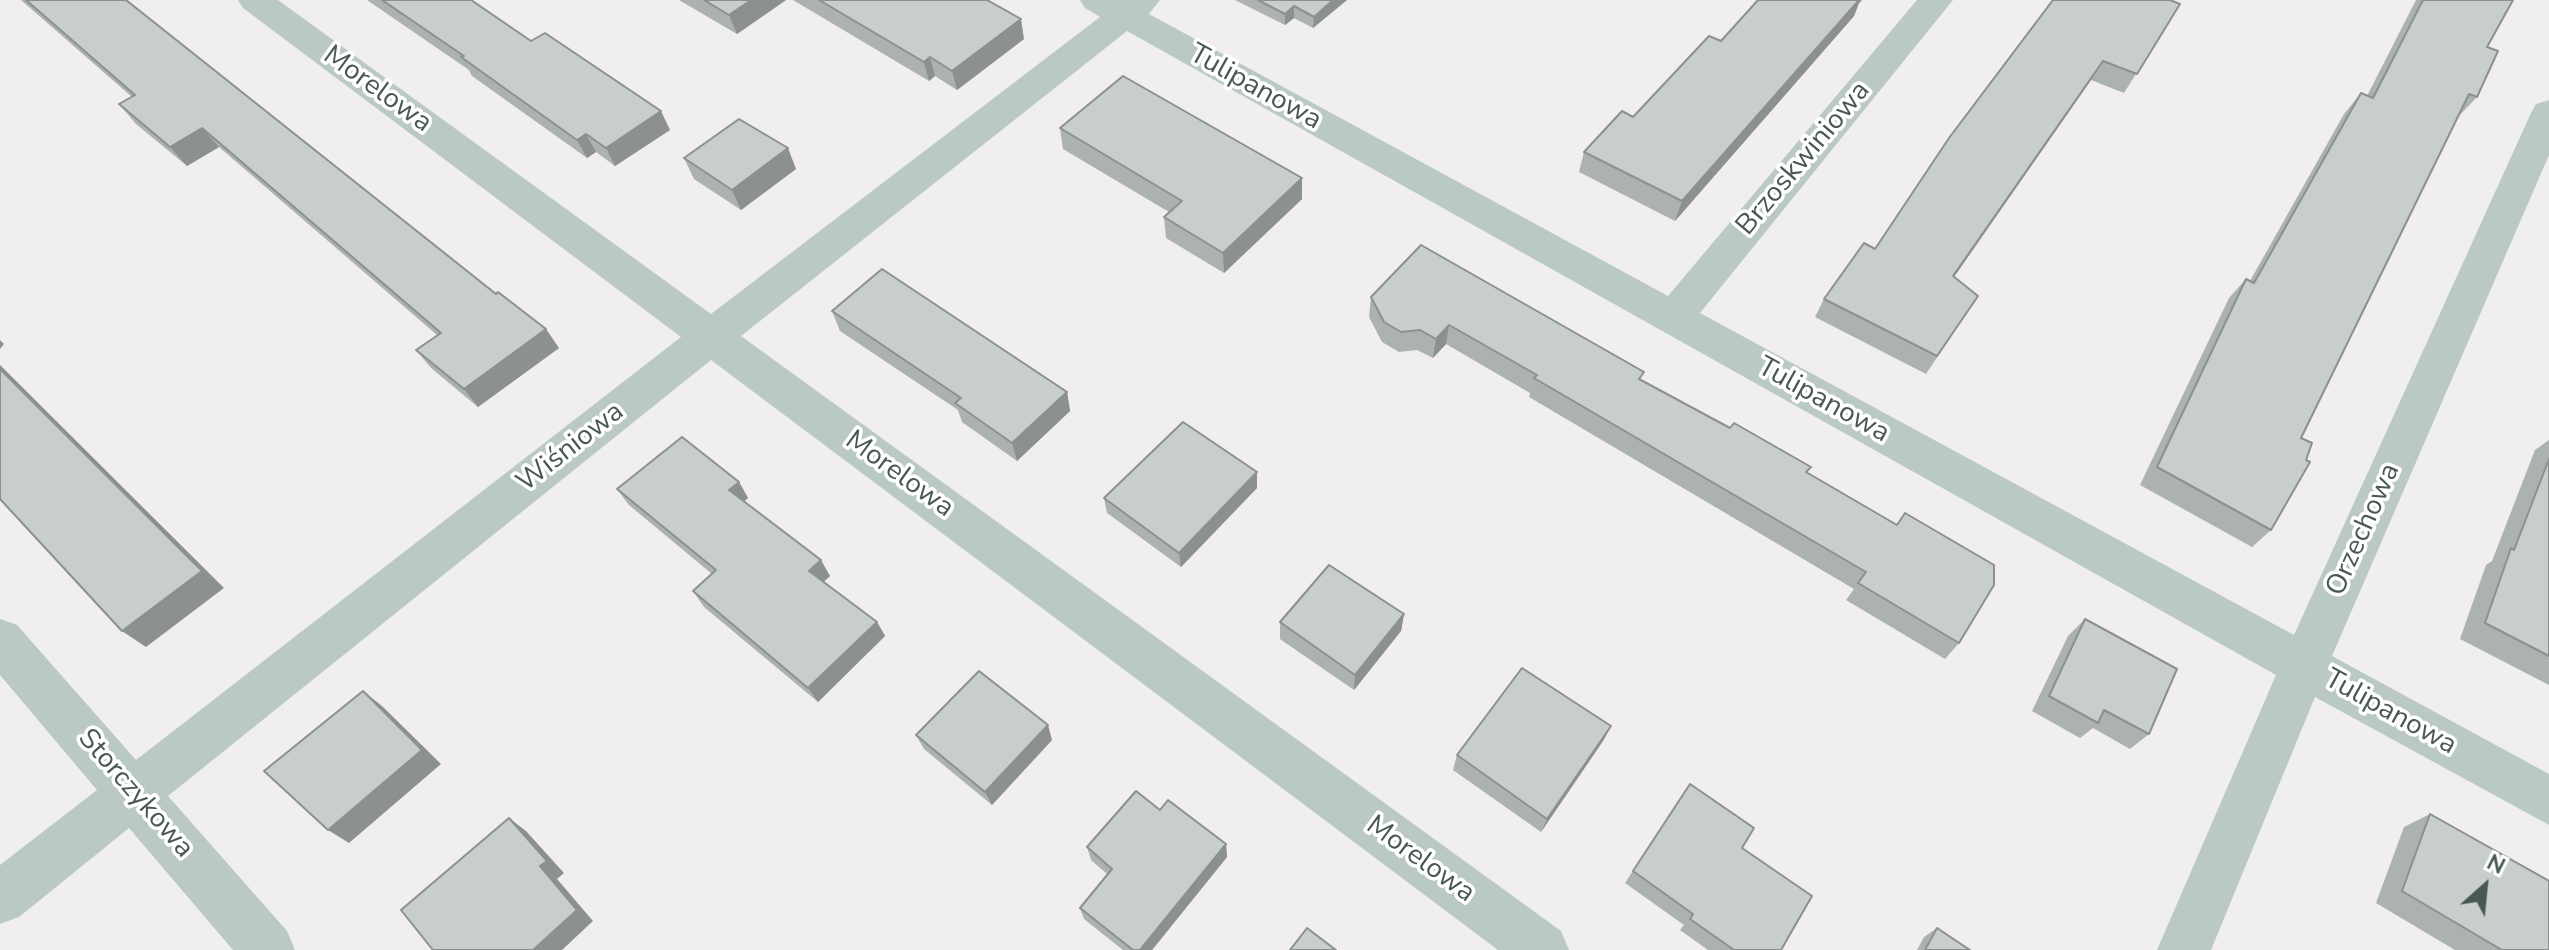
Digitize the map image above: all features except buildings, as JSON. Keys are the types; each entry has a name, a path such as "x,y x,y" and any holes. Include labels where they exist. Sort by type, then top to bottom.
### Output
{"street":[{"name":"Morelowa","path":"255,0 1542,950"},
{"name":"Brzoskwiniowa","path":"1673,318 1936,0"},
{"name":"Wiśniowa","path":"0,898 712,336 1121,5"},
{"name":"Tulipanowa","path":"1121,5 1673,318 2549,801"},
{"name":"Orzechowa","path":"2184,950 2304,665 2549,113"},
{"name":"Storczykowa","path":"0,640 268,950"}]}
